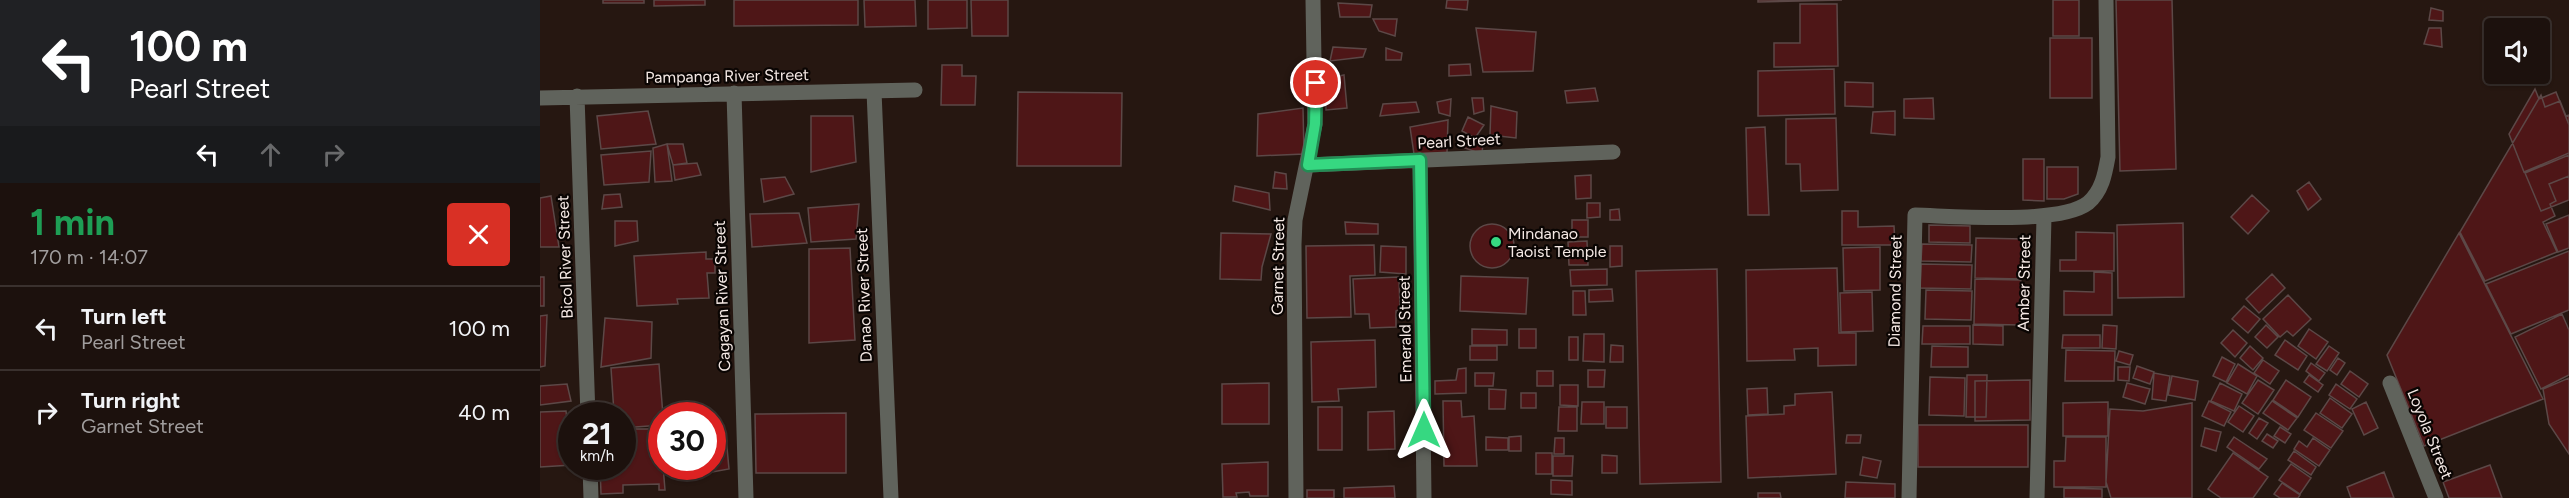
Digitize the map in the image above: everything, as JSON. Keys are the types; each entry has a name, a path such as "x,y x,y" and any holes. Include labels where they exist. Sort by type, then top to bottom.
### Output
{"street":[{"name":"Garnet Street","path":"1296,498 1294,244 1295,220 1308,165 1316,104 1313,0"},
{"name":"Amber Street","path":"2037,498 2044,217 2078,210 2094,196 2104,178 2109,134 2106,0"},
{"name":"Pampanga River Street","path":"540,98 915,90"},
{"name":"Danao River Street","path":"874,91 891,498"},
{"name":"Cagayan River Street","path":"734,93 746,498"},
{"name":"Bicol River Street","path":"577,96 588,402"},
{"name":"Pearl Street","path":"1308,165 1613,152"},
{"name":"Emerald Street","path":"1420,160 1424,498"},
{"name":"Diamond Street","path":"1910,498 1915,215 2044,217"},
{"name":"Loyola Street","path":"2390,383 2436,498"},
{"path":"590,480 591,498"}],"building":[{"path":"603,0 644,0 644,3 603,3"},
{"path":"654,0 705,0 705,5 654,6"},
{"path":"734,0 858,0 858,25 734,26"},
{"path":"864,0 915,0 916,26 865,27"},
{"path":"928,0 967,0 967,28 928,29"},
{"path":"971,0 1008,0 1008,36 972,36"},
{"path":"1447,0 1468,0 1467,10 1446,8"},
{"path":"1758,0 1842,0 1758,2"},
{"path":"2053,0 2079,0 2079,36 2053,36"},
{"path":"2116,0 2172,0 2176,169 2120,171"},
{"path":"1338,3 1372,5 1370,17 1340,17"},
{"path":"1800,4 1837,4 1838,66 1774,67 1774,43 1800,43"},
{"path":"2431,8 2443,11 2443,21 2429,20"},
{"path":"1373,19 1397,19 1395,36 1379,31"},
{"path":"1476,28 1536,32 1533,71 1483,72"},
{"path":"2429,28 2441,28 2442,47 2424,44"},
{"path":"2050,38 2092,38 2092,98 2050,98"},
{"path":"1333,47 1366,49 1363,57 1330,61"},
{"path":"1386,48 1402,53 1401,60 1386,60"},
{"path":"1470,64 1471,75 1449,76 1449,65"},
{"path":"942,65 962,65 962,76 976,76 975,105 941,105"},
{"path":"1834,69 1835,114 1758,116 1758,71"},
{"path":"1344,75 1347,108 1326,110 1325,79"},
{"path":"1845,82 1873,83 1873,107 1845,106"},
{"path":"1595,88 1598,101 1567,103 1565,91"},
{"path":"2535,89 2539,99 2556,92 2569,125 2569,153 2524,172 2509,134"},
{"path":"1018,92 1122,93 1121,166 1017,166"},
{"path":"2541,95 2545,107 2560,101 2566,116 2569,115 2569,176 2549,184 2556,201 2550,204 2555,216 2543,222 2557,252 2485,281 2460,232"},
{"path":"1472,98 1483,98 1484,111 1474,114"},
{"path":"1933,98 1934,119 1904,118 1904,99"},
{"path":"1451,99 1450,116 1439,113 1437,102"},
{"path":"1416,102 1419,112 1380,116 1383,104"},
{"path":"1491,106 1517,112 1516,138 1490,135"},
{"path":"1303,108 1304,154 1257,156 1258,114"},
{"path":"648,111 656,144 601,149 597,116"},
{"path":"1895,111 1895,135 1871,133 1873,112"},
{"path":"811,116 853,116 856,162 811,172"},
{"path":"1468,117 1484,125 1475,138 1462,131"},
{"path":"1836,118 1838,190 1801,191 1800,164 1786,164 1786,119"},
{"path":"1448,120 1447,153 1414,154 1410,127"},
{"path":"1765,127 1769,215 1748,215 1746,128"},
{"path":"1466,142 1483,143 1482,154 1465,148"},
{"path":"667,144 672,181 655,182 653,148"},
{"path":"667,144 683,144 687,163 673,165"},
{"path":"651,151 649,182 604,185 601,155"},
{"path":"2569,155 2569,200 2541,211 2525,173"},
{"path":"2023,159 2044,159 2044,201 2023,200"},
{"path":"697,163 701,175 675,180 673,165"},
{"path":"2047,167 2078,167 2078,194 2064,199 2047,199"},
{"path":"1275,172 1286,174 1287,189 1273,188"},
{"path":"1591,175 1591,198 1576,199 1575,176"},
{"path":"785,177 794,194 764,202 761,179"},
{"path":"2309,182 2321,199 2308,210 2297,191"},
{"path":"1235,186 1269,193 1270,210 1233,201"},
{"path":"620,194 622,207 602,209 604,195"},
{"path":"2252,195 2269,211 2248,234 2231,217"},
{"path":"551,196 559,247 540,247 540,198"},
{"path":"1587,203 1600,203 1600,217 1587,218"},
{"path":"859,204 856,239 811,242 808,208"},
{"path":"1619,209 1620,220 1610,220 1610,210"},
{"path":"1842,211 1858,211 1858,227 1894,226 1895,245 1842,245"},
{"path":"799,213 807,243 752,247 750,214"},
{"path":"2569,215 2569,248 2558,252 2546,224"},
{"path":"1572,220 1588,220 1588,237 1572,237"},
{"path":"615,221 637,221 638,241 615,246"},
{"path":"1345,222 1378,224 1378,234 1346,234"},
{"path":"2183,223 2184,297 2118,298 2117,225"},
{"path":"1492,224 1508,230 1514,246 1508,262 1492,268 1476,262 1470,246 1476,230"},
{"path":"1929,225 1970,226 1970,243 1929,242"},
{"path":"2076,232 2114,233 2114,271 2060,271 2060,260 2076,260"},
{"path":"1221,233 1271,234 1261,280 1220,279"},
{"path":"2459,233 2543,399 2424,446 2387,355"},
{"path":"1976,238 2024,239 2023,279 1975,278"},
{"path":"1587,241 1588,265 1569,265 1568,242"},
{"path":"1922,244 1972,245 1971,262 1921,261"},
{"path":"1374,245 1375,275 1350,276 1351,317 1307,318 1306,246"},
{"path":"1381,246 1406,247 1406,274 1380,272"},
{"path":"1610,246 1622,246 1622,266 1610,267"},
{"path":"1880,247 1880,290 1844,291 1843,248"},
{"path":"850,248 855,340 809,343 809,249"},
{"path":"2569,251 2569,310 2511,334 2486,284"},
{"path":"706,252 706,259 715,259 715,273 707,273 709,298 677,299 678,304 637,306 634,256"},
{"path":"1921,264 1972,265 1971,289 1920,288"},
{"path":"1837,268 1839,333 1856,333 1856,365 1818,366 1818,348 1794,349 1795,360 1747,361 1746,270"},
{"path":"1607,269 1607,285 1571,286 1570,270"},
{"path":"1717,269 1721,482 1640,484 1636,271"},
{"path":"2094,272 2112,273 2112,315 2064,315 2064,291 2094,292"},
{"path":"2272,274 2285,288 2259,313 2246,299"},
{"path":"1461,276 1528,278 1526,314 1460,311"},
{"path":"540,277 544,277 544,306 540,306"},
{"path":"1399,277 1400,309 1396,311 1396,327 1370,328 1369,314 1355,314 1353,279"},
{"path":"1975,279 2021,280 2020,325 1974,324"},
{"path":"1612,289 1613,301 1589,302 1589,290"},
{"path":"1926,290 1972,291 1971,320 1925,319"},
{"path":"1573,291 1585,291 1586,315 1573,315"},
{"path":"1872,292 1873,331 1841,332 1840,293"},
{"path":"2288,295 2311,319 2293,336 2287,331 2280,337 2263,319"},
{"path":"2244,306 2260,319 2248,333 2232,319"},
{"path":"2562,314 2569,330 2569,375 2541,389 2515,337"},
{"path":"547,315 545,366 540,367 540,316"},
{"path":"605,318 652,322 651,358 601,367"},
{"path":"1973,325 2003,326 2003,345 1973,344"},
{"path":"2103,325 2117,326 2116,349 2102,348"},
{"path":"2266,325 2278,337 2267,348 2255,337"},
{"path":"1923,326 1970,326 1970,344 1922,344"},
{"path":"1472,329 1507,330 1507,345 1472,345"},
{"path":"1519,329 1536,329 1536,348 1519,348"},
{"path":"2309,329 2328,342 2316,359 2298,346"},
{"path":"2233,330 2247,343 2235,357 2221,343"},
{"path":"1584,334 1604,334 1604,362 1583,361"},
{"path":"2063,335 2100,335 2100,348 2062,348"},
{"path":"1569,337 1578,337 1578,360 1569,360"},
{"path":"1375,340 1376,387 1338,389 1339,401 1312,402 1311,342"},
{"path":"2285,340 2307,356 2298,370 2275,355"},
{"path":"1611,345 1623,346 1623,362 1610,362"},
{"path":"1470,346 1497,346 1497,360 1470,360"},
{"path":"1932,346 1968,347 1968,367 1931,367"},
{"path":"2250,346 2263,358 2253,370 2240,358"},
{"path":"2329,346 2339,353 2327,371 2316,364"},
{"path":"2066,350 2115,351 2114,381 2065,381"},
{"path":"2119,351 2133,355 2130,365 2116,361"},
{"path":"2222,357 2235,364 2226,382 2213,376"},
{"path":"2338,358 2345,363 2337,375 2330,370"},
{"path":"2263,360 2279,371 2270,384 2254,373"},
{"path":"2311,363 2325,373 2319,381 2306,371"},
{"path":"659,364 662,402 648,402 648,426 636,427 636,402 613,402 611,368"},
{"path":"2238,364 2257,376 2247,394 2227,383"},
{"path":"2137,366 2154,372 2150,384 2133,378"},
{"path":"2118,367 2130,367 2129,381 2118,380"},
{"path":"1466,368 1466,393 1435,394 1435,381 1456,380 1458,369"},
{"path":"1588,370 1605,370 1604,387 1588,387"},
{"path":"1537,371 1553,371 1553,386 1537,386"},
{"path":"2350,371 2368,384 2359,397 2341,384"},
{"path":"1475,373 1494,373 1493,386 1475,386"},
{"path":"2154,373 2170,376 2166,401 2152,399"},
{"path":"1967,375 1987,375 1986,417 1966,417"},
{"path":"2309,375 2323,385 2318,392 2304,382"},
{"path":"2172,376 2198,381 2195,400 2168,395"},
{"path":"1930,377 1965,378 1964,416 1929,415"},
{"path":"2569,378 2569,454 2549,424 2543,389"},
{"path":"2030,380 2030,420 1975,421 1975,381"},
{"path":"2258,380 2274,390 2258,414 2242,403"},
{"path":"2286,380 2311,397 2298,417 2273,400"},
{"path":"1269,383 1269,424 1222,424 1222,384"},
{"path":"2127,383 2150,389 2145,404 2123,397"},
{"path":"2220,383 2242,394 2234,411 2211,401"},
{"path":"567,384 571,401 540,405 540,386"},
{"path":"2336,384 2357,399 2350,409 2329,395"},
{"path":"1560,385 1578,385 1578,406 1560,405"},
{"path":"1767,388 1768,414 1748,415 1747,389"},
{"path":"1489,389 1506,390 1505,409 1489,409"},
{"path":"1832,392 1836,474 1748,478 1746,416 1784,414 1784,406 1795,405 1795,394"},
{"path":"1521,393 1536,393 1536,408 1521,408"},
{"path":"2330,398 2352,414 2342,428 2320,413"},
{"path":"1443,401 1461,401 1462,417 1474,416 1477,466 1444,466"},
{"path":"2209,401 2231,412 2224,426 2202,416"},
{"path":"2272,401 2297,418 2288,430 2263,413"},
{"path":"1582,402 1604,402 1604,424 1581,424"},
{"path":"2108,402 2108,436 2063,436 2063,403"},
{"path":"2366,402 2378,428 2364,435 2352,409"},
{"path":"2192,403 2192,498 2111,498 2106,482 2110,409 2143,411"},
{"path":"2239,406 2254,416 2243,432 2228,422"},
{"path":"1318,407 1342,407 1342,450 1318,450"},
{"path":"1559,407 1577,407 1577,431 1558,431"},
{"path":"1606,407 1627,407 1627,428 1606,428"},
{"path":"558,411 558,466 540,467 540,412"},
{"path":"1394,411 1395,449 1368,450 1368,412"},
{"path":"846,413 846,473 756,473 755,414"},
{"path":"2316,413 2343,431 2331,448 2304,430"},
{"path":"2259,418 2268,423 2257,439 2249,433"},
{"path":"1918,425 2028,425 2028,467 1918,467"},
{"path":"2280,427 2291,434 2285,443 2274,436"},
{"path":"2205,428 2221,432 2216,451 2201,446"},
{"path":"636,429 648,429 648,480 664,480 665,490 659,490 659,484 623,485 623,493 601,494 600,480 636,480"},
{"path":"2267,434 2278,441 2273,448 2262,441"},
{"path":"1847,435 1861,435 1860,443 1846,443"},
{"path":"1521,436 1521,451 1509,451 1509,437"},
{"path":"726,437 729,469 726,470"},
{"path":"1486,437 1508,438 1508,450 1486,450"},
{"path":"2066,437 2106,437 2106,487 2054,487 2054,461 2065,461"},
{"path":"2234,437 2267,459 2259,469 2227,447"},
{"path":"1555,438 1564,438 1564,454 1554,454"},
{"path":"2313,438 2330,450 2319,466 2294,449 2299,441 2307,447"},
{"path":"2294,451 2316,467 2311,475 2288,460"},
{"path":"1536,453 1552,453 1552,474 1536,474"},
{"path":"2233,453 2268,477 2253,498 2221,498 2208,489"},
{"path":"1602,455 1617,456 1617,473 1602,473"},
{"path":"1553,456 1573,456 1572,476 1553,476"},
{"path":"1863,457 1881,461 1877,478 1860,475"},
{"path":"1268,462 1268,496 1250,496 1249,492 1236,493 1237,497 1223,497 1222,464"},
{"path":"2291,464 2311,478 2300,494 2279,480"},
{"path":"2490,465 2502,498 2449,498 2443,482"},
{"path":"2384,472 2394,498 2351,498 2347,487"},
{"path":"1551,480 1572,481 1572,495 1551,494"},
{"path":"1846,482 1895,484 1895,498 1845,498"},
{"path":"2282,483 2300,495 2298,498 2280,498 2274,494"},
{"path":"1394,486 1395,498 1344,498 1344,488"},
{"path":"2064,488 2102,489 2102,498 2064,498"},
{"path":"1307,490 1334,490 1334,498 1307,498"},
{"path":"1758,493 1780,493 1781,498 1758,498"}],"place":[{"name":"Mindanao Taoist Temple","path":"1496,242"}],"route":[{"path":"1316,83 1315,124 1308,165 1420,160 1424,430"}]}
